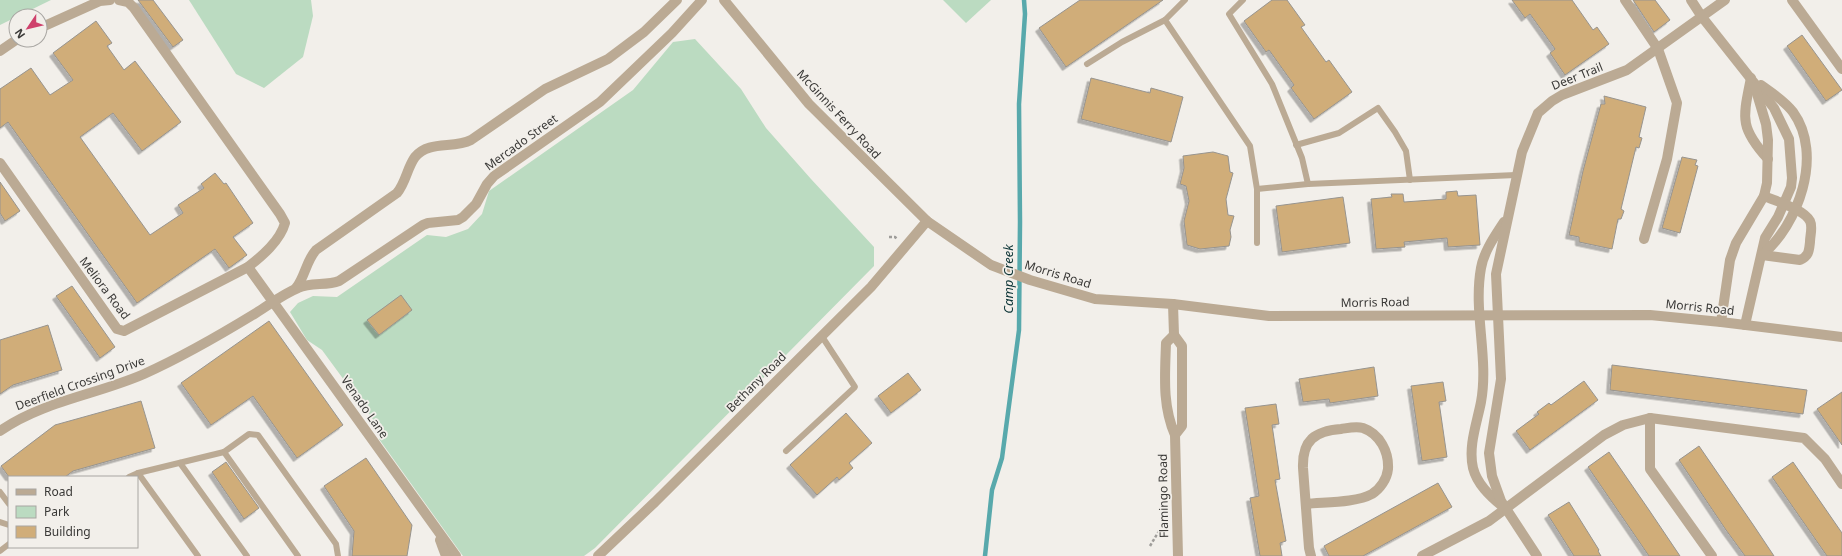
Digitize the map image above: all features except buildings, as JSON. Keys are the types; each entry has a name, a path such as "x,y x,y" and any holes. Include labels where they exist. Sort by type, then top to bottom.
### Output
{"street":[{"path":"48,24 100,1 110,0"},
{"name":"Meliora Road","path":"0,163 117,329 124,331 248,267 260,258 283,232 285,223 134,8 128,2 119,0"},
{"name":"Mercado Street","path":"274,302 296,288 302,281 310,259 316,250 397,193 405,181 412,162 421,152 429,147 458,145 471,140 545,89 608,60 644,32 677,0"},
{"name":"Mercado Street","path":"296,288 309,285 332,284 339,281 423,225 428,223 458,220 464,217 476,204 487,184 494,176 600,102 672,32 702,0"},
{"name":"McGinnis Ferry Road","path":"724,0 809,104 927,221"},
{"path":"1625,0 1658,49 1677,103 1666,159 1644,239"},
{"path":"1691,0 1702,17 1774,108 1789,139 1792,178 1784,204 1765,238 1745,325"},
{"name":"Deer Trail","path":"1505,509 1492,476 1489,453 1500,392 1496,274 1516,175 1532,126 1538,113 1562,95 1627,70 1725,0"},
{"path":"1792,0 1842,69"},
{"path":"1751,78 1746,105 1746,130 1753,143 1768,159"},
{"path":"1721,322 1730,260 1734,249 1764,196 1768,159 1766,124 1751,78"},
{"path":"1751,78 1786,104 1794,113 1803,134 1807,173 1804,187 1795,209 1774,245 1762,255"},
{"path":"1762,255 1800,260 1808,254 1811,227 1807,216 1795,209 1764,196"},
{"path":"1509,215 1488,248 1482,263 1479,281 1484,377 1472,459 1475,474 1482,486 1505,509 1537,556"},
{"name":"Morris Road","path":"927,221 991,265 1030,280 1095,299 1173,304 1269,316 1480,314 1650,315 1842,337"},
{"name":"Bethany Road","path":"598,556 655,502 821,335 871,287 927,221"},
{"path":"248,267 274,302"},
{"name":"Deerfield Crossing Drive","path":"0,431 29,413 123,382 160,367 274,302"},
{"name":"Venado Lane","path":"274,302 456,556"},
{"name":"Flamingo Road","path":"1173,304 1174,336 1182,346 1182,426 1175,435"},
{"name":"Flamingo Road","path":"1174,336 1166,343 1165,396 1168,420 1175,435 1176,525 1178,556"},
{"path":"1165,377 1182,377"},
{"path":"1650,418 1650,469 1712,556"},
{"path":"1422,556 1474,530 1505,509 1604,434 1623,425 1650,418 1804,438 1825,459 1842,484"},
{"path":"1306,504 1362,498 1372,494 1380,488 1388,473 1388,466 1385,448 1376,436 1363,428 1356,427 1323,431 1312,438 1306,446 1302,458 1306,504 1311,556"},
{"name":"Venado Lane","path":"434,527 446,556"}],"lane":[{"path":"1087,64 1122,42 1165,20 1185,0"},
{"path":"1243,0 1229,14 1272,84 1296,145 1308,184"},
{"path":"1165,20 1250,146 1257,189 1256,243"},
{"path":"1296,145 1339,133 1378,108 1406,151 1410,180"},
{"path":"1257,189 1308,184 1516,175"},
{"path":"786,451 855,387 821,335"},
{"path":"131,476 138,473 224,452 249,434 258,435 336,544 338,556"},
{"path":"224,452 298,556"},
{"path":"180,463 247,556"},
{"path":"138,473 198,556"},
{"path":"0,492 8,503"},
{"path":"0,551 8,545"}],"path":[{"path":"889,238 895,237 898,239"},
{"path":"1150,546 1163,528 1176,525"}],"green space":[{"path":"0,0 51,0 35,8 8,8 8,21 0,25"},
{"path":"189,0 311,0 313,16 303,57 264,88 236,74"},
{"path":"943,0 991,0 966,23"},
{"path":"695,39 741,89 766,128 874,247 874,266 595,548 584,556 463,556 379,439 380,429 322,350 307,340 290,312 298,303 313,296 337,297 427,235 446,237 468,229 482,214 489,191 633,90 673,42"}],"waterway":[{"name":"Camp Creek","path":"985,556 992,490 1002,458 1019,330 1019,104 1025,14 1024,0"}]}
